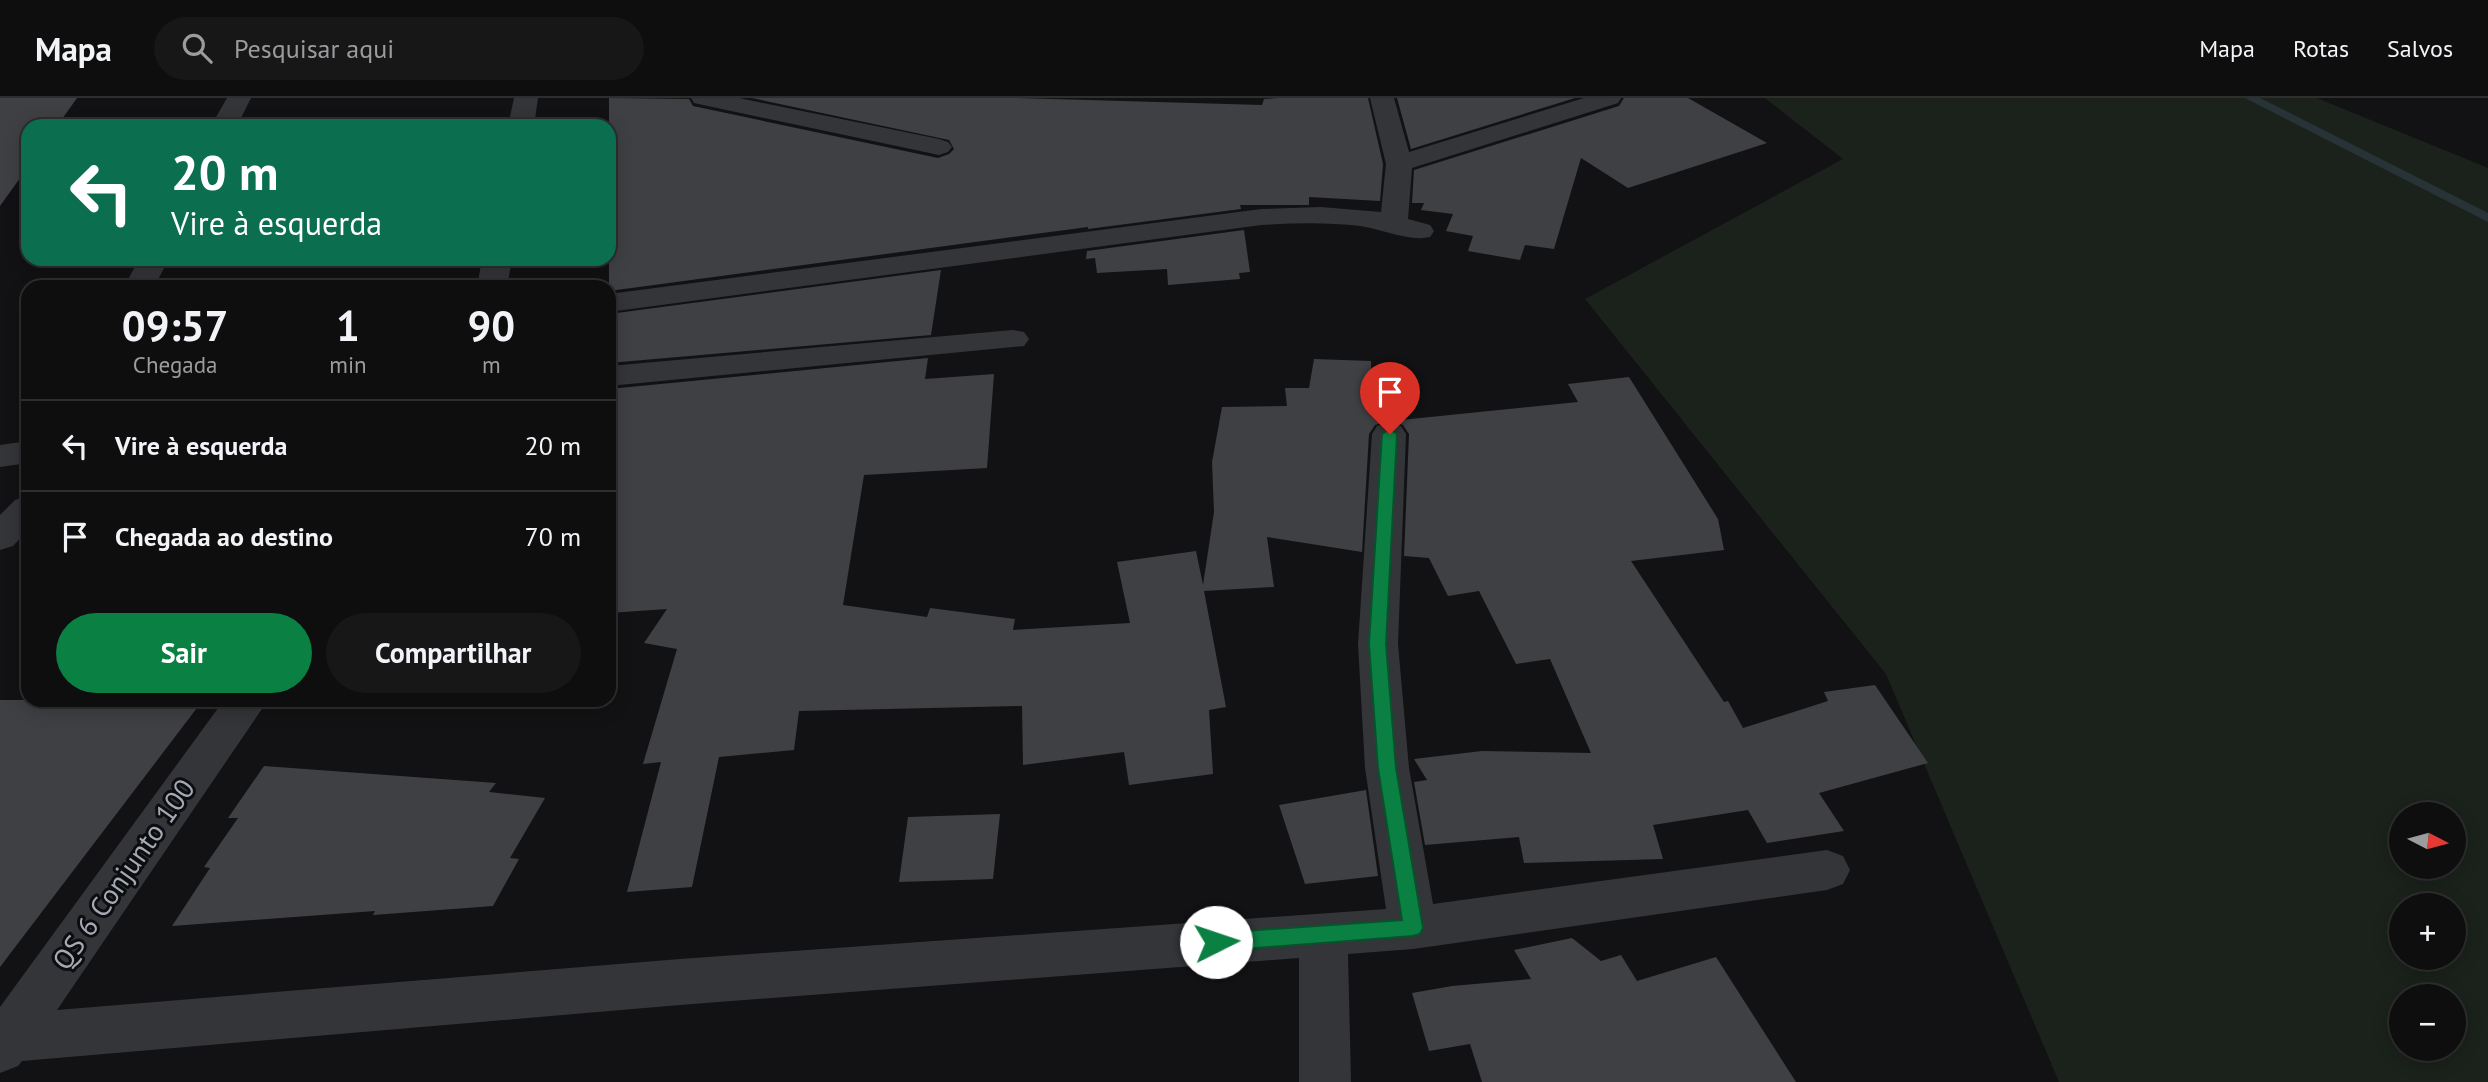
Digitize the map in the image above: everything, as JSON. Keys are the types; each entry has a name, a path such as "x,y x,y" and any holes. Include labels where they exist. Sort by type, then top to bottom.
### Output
{"street":[{"path":"228,119 239,98"},
{"path":"522,119 526,98"},
{"path":"703,98 939,147"},
{"path":"616,302 1236,220 1317,213 1407,226 1399,164 1382,98"},
{"path":"1399,164 1609,98"},
{"path":"616,375 1013,339"},
{"path":"1390,434 1378,644 1387,768 1413,928"},
{"path":"0,456 21,453"},
{"path":"0,537 21,515"},
{"name":"QS 6 Conjunto 100","path":"4,1043 242,707"},
{"path":"4,1043 680,982 1413,928 1827,870"},
{"path":"1323,934 1325,1082"}],"shaded area":[{"path":"1765,98 2317,98 2488,168 2488,1082 2059,1082 1886,674 1585,299 1843,159"}],"building":[{"path":"0,98 77,98 62,119 21,119 21,177 0,206"},
{"path":"609,98 689,99 693,106 938,158 954,149 949,140 752,98 1018,98 1262,105 1264,99 1278,98 1368,98 1383,164 1380,201 1309,197 1309,205 1240,205 1241,209 616,290 616,280 609,280 609,266 616,266 616,119 609,119"},
{"path":"1397,98 1575,98 1411,149"},
{"path":"1624,98 1688,98 1767,143 1628,188 1581,158 1554,249 1525,245 1520,260 1468,251 1473,236 1446,231 1453,214 1421,210 1424,203 1412,203 1414,170 1619,106"},
{"path":"1244,230 1250,272 1239,273 1240,279 1168,285 1167,269 1097,273 1095,258 1086,259 1087,251"},
{"path":"941,270 931,335 616,362 616,313"},
{"path":"928,358 925,379 994,374 987,468 864,475 843,605 927,617 930,608 1015,619 1013,630 1130,623 1117,562 1196,551 1203,585 1214,512 1212,462 1222,407 1287,406 1285,388 1309,388 1314,359 1371,361 1377,422 1384,422 1375,425 1369,434 1362,552 1267,537 1274,587 1204,591 1226,707 1209,710 1213,774 1129,785 1124,752 1023,765 1022,706 799,711 794,750 719,757 692,887 627,892 661,762 643,764 677,649 644,643 667,609 616,613 616,388"},
{"path":"1629,377 1718,519 1724,550 1631,561 1724,702 1728,701 1743,728 1828,701 1824,692 1875,685 1928,763 1819,793 1844,831 1767,843 1748,810 1653,825 1663,859 1524,863 1519,837 1425,845 1414,782 1427,780 1414,759 1482,751 1591,753 1550,659 1516,664 1479,591 1448,596 1429,558 1404,556 1409,434 1403,425 1391,421 1578,402 1568,384"},
{"path":"0,700 21,700 21,707 198,707 0,967"},
{"path":"264,766 496,783 489,792 545,798 510,858 519,859 493,906 373,915 375,911 172,926 210,868 204,867 238,818 228,818"},
{"path":"1366,790 1378,876 1305,884 1279,805"},
{"path":"1000,814 993,879 899,882 908,817"},
{"path":"1572,938 1601,961 1621,955 1637,981 1716,957 1796,1082 1482,1082 1470,1044 1429,1051 1412,993 1452,986 1531,979 1514,950"}],"waterway":[{"path":"2251,98 2488,218"}],"route":[{"path":"1216,942 1413,928 1387,768 1378,644 1390,434"}]}
